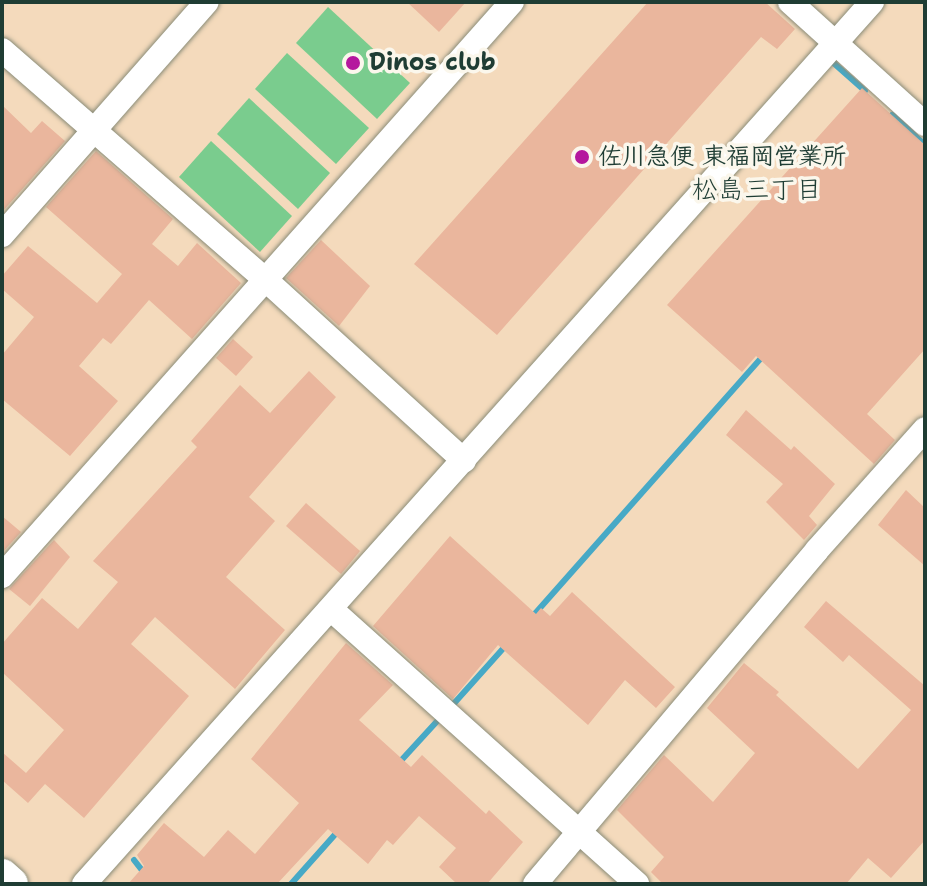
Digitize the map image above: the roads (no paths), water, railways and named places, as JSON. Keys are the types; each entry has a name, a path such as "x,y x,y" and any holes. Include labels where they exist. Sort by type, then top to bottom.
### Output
{"street":[{"path":"2,235 207,2"},
{"path":"2,576 512,2"},
{"path":"790,2 925,124"},
{"path":"84,884 872,2"},
{"path":"2,50 266,280 464,461"},
{"path":"535,884 817,550 925,429"},
{"path":"332,610 637,884"},
{"path":"2,876 11,884"}],"waterway":[{"path":"829,59 865,91"},
{"path":"892,115 925,145"},
{"path":"532,617 763,356"},
{"path":"449,709 508,643"},
{"path":"397,765 441,717"},
{"path":"291,884 339,830"},
{"path":"134,860 153,884"}],"place":[{"name":"Dinos club","path":"353,63"},
{"name":"佐川急便 東福岡営業所","path":"582,157"}],"district":[{"name":"松島三丁目","path":"757,189"}]}
